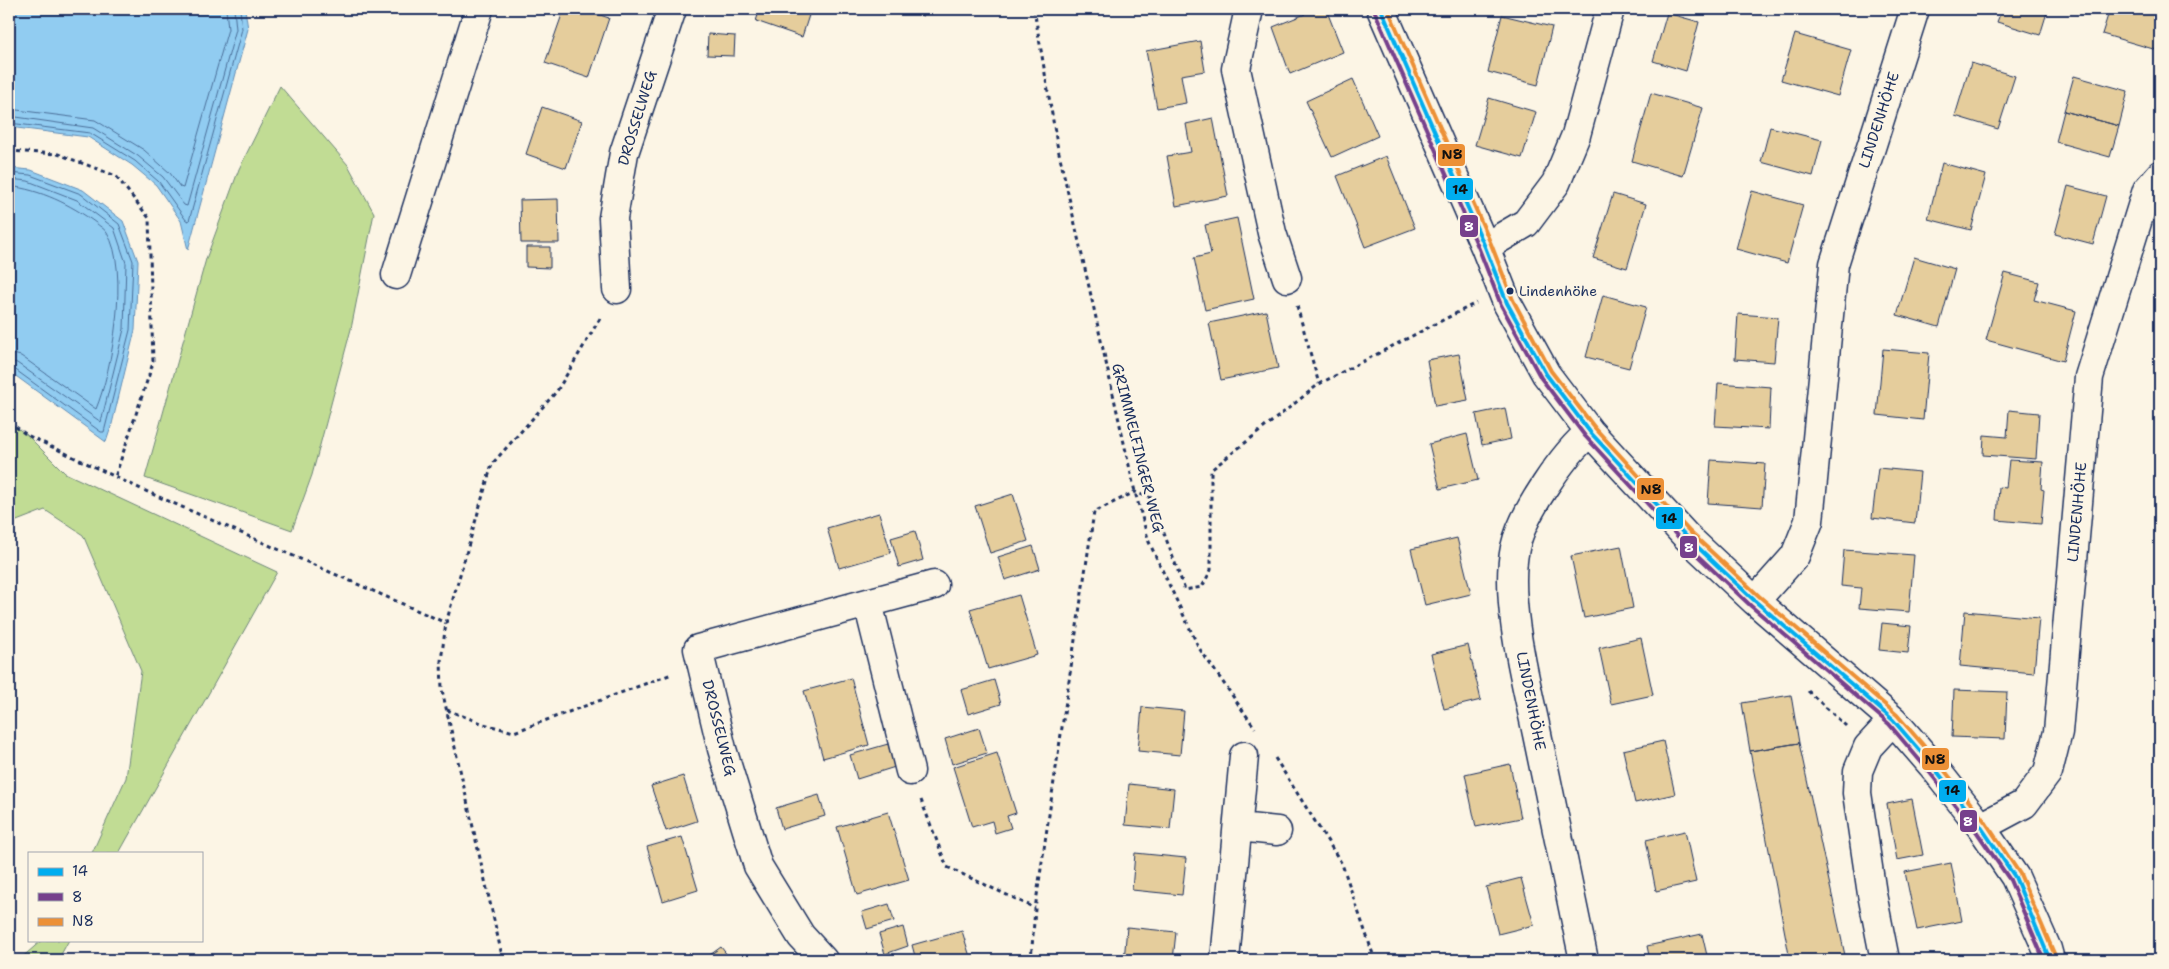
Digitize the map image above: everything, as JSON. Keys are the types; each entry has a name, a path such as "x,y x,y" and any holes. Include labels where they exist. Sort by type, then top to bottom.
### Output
{"street":[{"path":"396,275 479,9"},
{"name":"DROSSELWEG","path":"617,289 613,218 624,153 672,9"},
{"path":"1249,9 1236,69 1272,233 1287,278"},
{"path":"1381,9 1485,247 1507,303 1546,374 1590,432 1686,536 1755,602 1893,720 1932,765 1981,827 2015,876 2050,960"},
{"path":"1485,247 1526,223 1556,183 1576,136 1610,9"},
{"name":"LINDENHÖHE","path":"1755,602 1796,556 1810,521 1834,264 1915,9"},
{"name":"LINDENHÖHE","path":"1981,827 2024,804 2048,772 2058,732 2090,377 2147,190 2160,175"},
{"name":"LINDENHÖHE","path":"1584,960 1521,659 1512,584 1515,548 1526,515 1578,442 1590,432"},
{"name":"DROSSELWEG","path":"823,960 801,936 758,866 722,748 698,649 934,585"},
{"path":"868,603 910,771"},
{"path":"1886,960 1872,894 1857,793 1858,771 1868,746 1893,720"},
{"path":"1225,960 1238,827 1257,753"},
{"path":"1238,827 1277,831"}],"path":[{"name":"GRIMMELFINGER WEG","path":"1034,9 1057,144 1135,492 1149,542 1198,648 1259,734"},
{"path":"9,151 58,154 116,176 149,218 153,363 115,477"},
{"path":"1287,278 1319,384"},
{"path":"503,960 442,690 442,661 446,623 492,464 557,392 617,289"},
{"path":"1031,960 1035,909 1094,512 1135,492 1152,498 1185,590 1202,587 1212,570 1212,470 1319,384 1481,301"},
{"path":"9,422 27,435 115,477 446,623"},
{"path":"446,710 484,724 514,732 675,673 706,678"},
{"path":"1257,753 1342,864 1375,960"},
{"path":"910,771 948,867 1035,909"}],"green space":[{"path":"280,86 348,165 374,213 351,329 312,475 292,530 145,478 206,259 239,169"},
{"path":"9,422 27,435 65,473 277,572 120,852 92,852 126,778 141,671 83,535 45,510 9,524"},
{"path":"40,942 68,942 58,960 19,960"}],"water":[{"path":"9,9 245,9 248,29 188,250 181,221 156,185 132,165 88,137 9,127"},
{"path":"9,168 31,170 83,190 123,221 138,261 135,330 106,442 9,371"}],"building":[{"path":"564,9 582,9 609,18 589,78 545,63"},
{"path":"760,9 811,9 802,37 756,21"},
{"path":"902,9 926,9 923,16"},
{"path":"1303,9 1326,9 1343,52 1290,74 1273,27 1305,14"},
{"path":"2002,9 2048,9 2040,35 1997,22"},
{"path":"2110,9 2160,9 2160,51 2102,34"},
{"path":"1667,13 1699,22 1686,71 1653,61"},
{"path":"1502,15 1552,27 1538,85 1488,72"},
{"path":"708,34 735,36 734,56 707,55"},
{"path":"1795,34 1851,50 1838,96 1781,80"},
{"path":"1200,41 1205,71 1181,75 1186,103 1157,108 1146,51"},
{"path":"1971,63 2015,76 1998,129 1955,116"},
{"path":"2074,76 2128,91 2119,126 2064,111"},
{"path":"1353,79 1378,136 1332,157 1306,101"},
{"path":"1651,93 1703,108 1683,176 1632,161"},
{"path":"1489,98 1536,112 1522,158 1475,145"},
{"path":"542,107 582,121 566,168 526,154"},
{"path":"2064,111 2119,126 2110,157 2056,142"},
{"path":"1213,118 1228,196 1176,206 1167,156 1191,152 1186,124"},
{"path":"1770,127 1822,140 1813,176 1761,162"},
{"path":"1386,156 1415,228 1365,247 1337,176"},
{"path":"1942,163 1986,175 1971,230 1928,219"},
{"path":"2068,186 2106,196 2093,244 2055,234"},
{"path":"1752,191 1803,205 1787,263 1736,249"},
{"path":"1613,194 1646,204 1627,268 1593,258"},
{"path":"558,199 559,243 521,243 520,200"},
{"path":"1237,218 1254,299 1205,310 1194,258 1211,254 1205,225"},
{"path":"526,247 550,247 550,268 526,267"},
{"path":"1914,257 1955,269 1939,327 1897,315"},
{"path":"2005,273 2039,282 2034,300 2076,311 2063,361 1986,340"},
{"path":"1603,295 1646,307 1629,368 1586,357"},
{"path":"1266,311 1278,368 1221,380 1209,323"},
{"path":"1738,314 1778,317 1774,362 1735,359"},
{"path":"1883,349 1929,353 1923,420 1877,415"},
{"path":"1459,354 1468,400 1435,406 1427,360"},
{"path":"1718,383 1771,387 1769,429 1715,426"},
{"path":"1505,408 1511,439 1482,445 1476,414"},
{"path":"2009,410 2039,413 2036,459 1983,455 1984,435 2007,437"},
{"path":"1467,434 1478,480 1440,489 1429,444"},
{"path":"1711,460 1765,464 1762,507 1708,503"},
{"path":"2009,460 2043,462 2041,489 2044,490 2041,524 1997,520 1999,487 2006,488"},
{"path":"1878,468 1920,472 1915,523 1872,518"},
{"path":"1013,494 1028,541 990,553 975,506"},
{"path":"879,513 891,553 839,568 827,528"},
{"path":"915,531 923,560 899,567 891,538"},
{"path":"1457,538 1471,594 1425,605 1411,549"},
{"path":"1033,546 1040,569 1005,580 998,557"},
{"path":"1621,546 1633,608 1584,618 1571,556"},
{"path":"1844,550 1914,555 1909,612 1859,608 1861,588 1841,586"},
{"path":"1019,595 1037,655 988,669 970,609"},
{"path":"1965,611 2039,618 2034,673 1960,666"},
{"path":"1882,623 1911,626 1908,653 1879,650"},
{"path":"1641,638 1653,695 1611,704 1599,648"},
{"path":"1468,645 1481,700 1444,709 1431,654"},
{"path":"851,678 869,745 823,758 804,691"},
{"path":"994,680 1001,704 968,714 961,690"},
{"path":"1954,690 2007,692 2005,739 1952,737"},
{"path":"1791,695 1799,743 1750,751 1742,703"},
{"path":"1142,707 1184,711 1180,755 1138,751"},
{"path":"979,728 987,753 952,764 945,739"},
{"path":"1663,741 1675,794 1635,803 1623,750"},
{"path":"1799,743 1846,960 1790,960 1750,751"},
{"path":"888,744 895,767 857,779 850,755"},
{"path":"997,753 1016,813 1007,816 1011,828 995,833 992,821 972,827 953,767"},
{"path":"1510,764 1521,818 1476,827 1465,774"},
{"path":"683,776 697,821 666,831 651,786"},
{"path":"1129,784 1174,789 1170,829 1125,825"},
{"path":"819,795 825,816 782,829 776,808"},
{"path":"1912,799 1923,855 1897,860 1887,804"},
{"path":"888,812 909,880 857,895 837,827"},
{"path":"1685,831 1696,882 1656,891 1646,840"},
{"path":"682,837 698,890 663,901 647,847"},
{"path":"1135,853 1186,858 1182,895 1132,890"},
{"path":"1951,863 1962,921 1917,930 1905,872"},
{"path":"1521,878 1534,925 1498,934 1486,887"},
{"path":"889,904 894,921 867,929 862,912"},
{"path":"903,927 908,946 885,954 879,934"},
{"path":"1127,927 1176,932 1173,960 1124,960"},
{"path":"962,931 971,960 916,960 912,945"},
{"path":"1702,934 1708,960 1650,960 1647,946"},
{"path":"721,947 731,960 703,960"}],"transit line":[{"name":"14","path":"1381,9 1485,247 1507,303 1546,374 1590,432 1686,536 1755,601 1893,720 1932,765 1981,827 2015,877 2050,960"},
{"name":"N8","path":"1388,9 1491,244 1513,300 1551,371 1595,428 1690,532 1759,596 1897,715 1937,761 1986,823 2020,874 2056,958"},
{"name":"8","path":"1375,12 1479,249 1501,305 1541,378 1585,436 1681,540 1751,606 1889,724 1976,831 2010,880 2044,960"}],"place":[{"name":"Lindenhöhe","path":"1510,291"}]}
